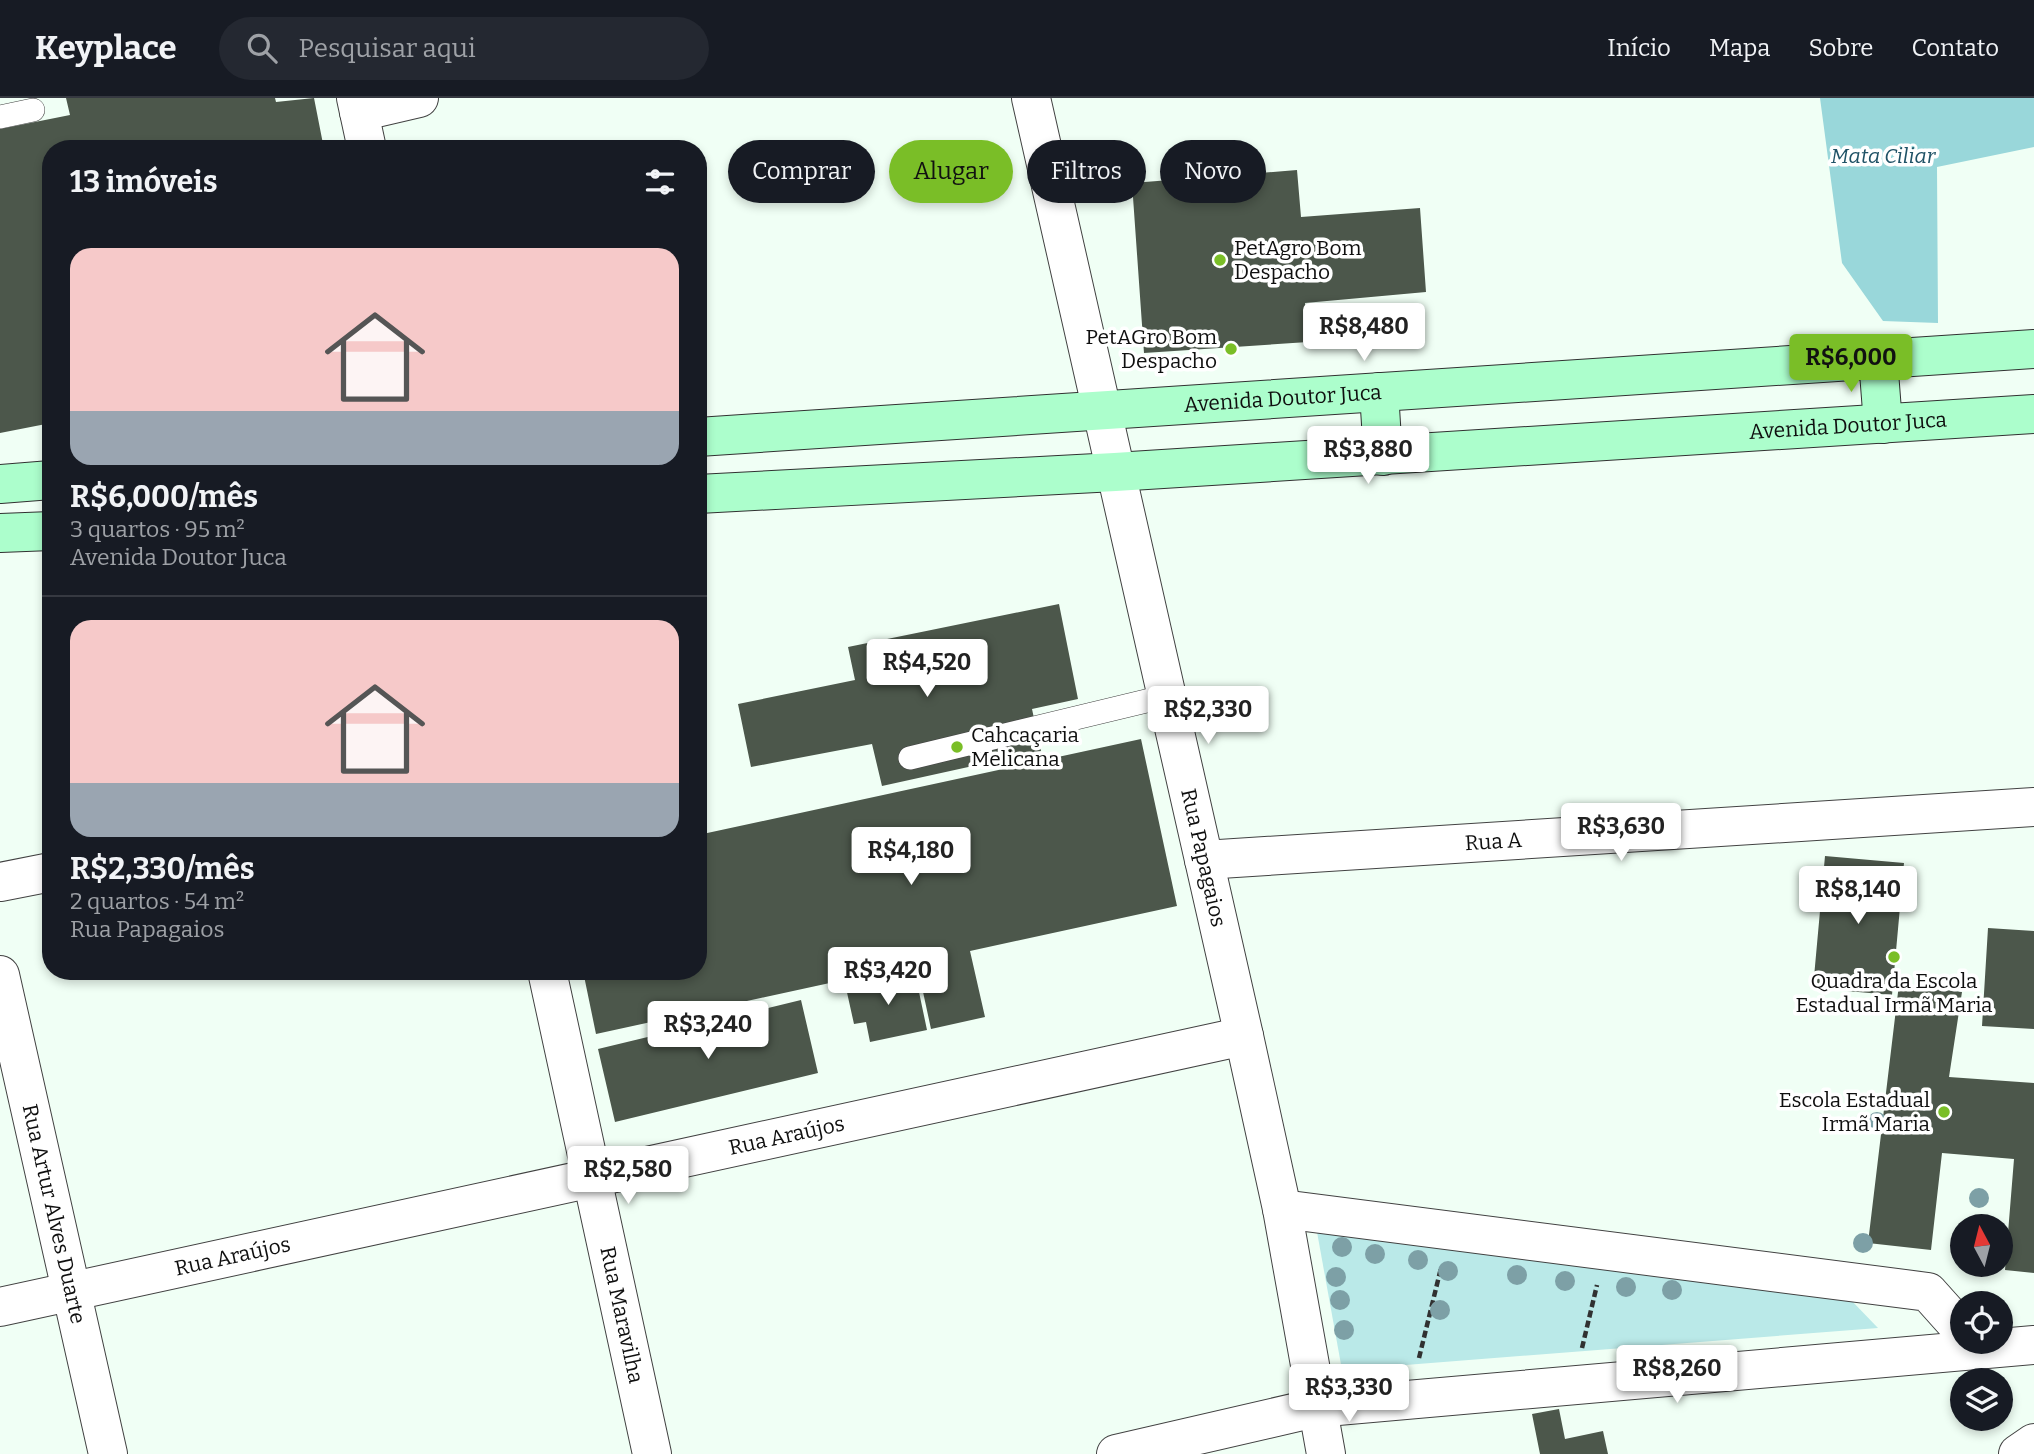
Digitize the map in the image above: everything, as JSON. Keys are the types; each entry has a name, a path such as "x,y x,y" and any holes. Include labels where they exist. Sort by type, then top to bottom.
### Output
{"main road":[{"name":"Avenida Doutor Juca","path":"707,436 2034,349"},
{"path":"1878,359 1883,424"},
{"path":"1379,392 1383,456"},
{"name":"Avenida Doutor Juca","path":"707,494 1383,456 2034,414"},
{"path":"0,484 42,481"},
{"path":"0,534 42,531"}],"street":[{"path":"365,140 357,105 419,98"},
{"name":"Rua Papagaios","path":"1031,98 1282,1209 1315,1408 1326,1454"},
{"name":"Rua A","path":"1204,860 2034,807"},
{"path":"0,882 42,874"},
{"name":"Rua Artur Alves Duarte","path":"0,975 108,1454"},
{"name":"Rua Maravilha","path":"549,980 652,1454"},
{"name":"Rua Araújos","path":"0,1307 1244,1036"},
{"path":"1282,1209 1928,1292 1950,1317"},
{"path":"1116,1454 1315,1408 1573,1385 1950,1342"},
{"path":"2013,1343 2034,1345"},
{"path":"2018,1454 2034,1443"}],"lane":[{"path":"0,117 33,110"},
{"path":"910,758 1167,696"}],"path":[{"path":"1573,1385 1605,1250"},
{"path":"1419,1358 1442,1264"},
{"path":"1569,1347 1596,1345"},
{"path":"1406,1359 1433,1357"}],"shaded area":[{"path":"1317,1232 1850,1299 1878,1328 1342,1370"}],"green space":[{"name":"Mata Ciliar","path":"1820,98 2034,98 2034,147 1937,167 1938,323 1883,321 1842,263"}],"building":[{"path":"66,98 275,98 276,102 314,98 322,140 42,140 42,425 0,433 0,129 70,115"},
{"path":"1297,170 1301,217 1420,208 1426,292 1305,303 1308,342 1144,353 1133,203 1146,203 1146,182 1160,181 1160,203 1266,203 1266,172"},
{"path":"1059,604 1078,699 1032,709 1041,751 882,786 872,744 751,767 738,704 855,680 848,647"},
{"path":"1141,739 1177,906 970,951 985,1017 931,1029 917,964 596,1034 585,980 707,980 707,833"},
{"path":"1825,856 1904,863 1892,995 1813,988"},
{"path":"1988,928 2034,931 2034,1029 1982,1026"},
{"path":"915,973 927,1030 870,1042 866,1022 854,1024 846,988"},
{"name":"Escola Estadual Irmã Maria","path":"1899,984 1962,992 1949,1077 2034,1083 2034,1273 2013,1271 2013,1214 2010,1214 2014,1159 1942,1153 1931,1250 1868,1243"},
{"path":"801,1000 818,1073 615,1122 598,1049"},
{"path":"1559,1409 1565,1439 1603,1431 1608,1454 1540,1454 1532,1414"}],"place":[{"name":"PetAgro Bom Despacho","path":"1220,260"},
{"name":"PetAGro Bom Despacho","path":"1231,349"},
{"name":"Cahcaçaria Melicana","path":"957,747"},
{"name":"Quadra da Escola Estadual Irmã Maria","path":"1894,957"},
{"name":"Escola Estadual Irmã Maria","path":"1944,1112"}]}
